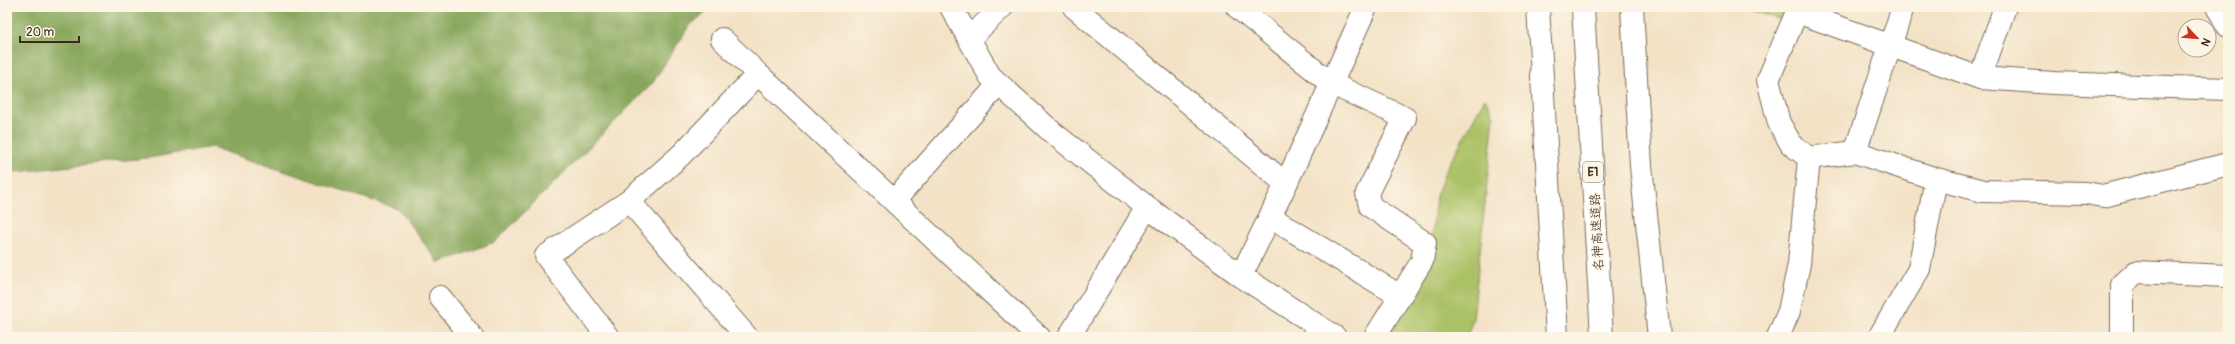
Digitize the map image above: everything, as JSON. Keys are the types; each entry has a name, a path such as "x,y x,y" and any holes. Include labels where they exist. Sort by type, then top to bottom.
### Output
{"main road":[{"path":"951,7 990,76 1053,134 1147,207 1241,276 1335,337"},
{"path":"970,39 1002,7"},
{"path":"1074,7 1286,184"},
{"path":"1237,7 1330,83 1405,118 1367,193 1370,206 1425,243 1422,260 1375,337"},
{"path":"1241,276 1286,184 1330,83 1366,7"},
{"path":"1538,7 1557,337"},
{"name":"名神高速道路","path":"1583,7 1602,337"},
{"path":"1632,7 1641,166 1658,337"},
{"path":"1855,152 1889,45 1904,7"},
{"path":"1980,78 2005,7"},
{"path":"2217,7 2228,26"},
{"path":"2228,89 2054,83 1980,78 1798,10 1768,80 1779,123 1791,144 1809,158 1855,152 1936,179 1983,190 2071,192 2103,196 2228,164"},
{"path":"722,39 1039,337"},
{"path":"608,337 546,256 628,201 680,155 758,74"},
{"path":"894,201 999,84"},
{"path":"1778,337 1789,311 1799,264 1809,158"},
{"path":"1879,337 1919,269 1936,179"},
{"path":"628,201 747,337"},
{"path":"1069,337 1147,207"},
{"path":"1270,218 1400,296"},
{"path":"2122,337 2122,285 2136,272 2228,276"},
{"path":"440,297 472,337"}],"green space":[{"path":"7,7 712,7 689,26 652,84 495,242 439,263 398,209 211,147 155,157 7,173"},
{"path":"1737,7 1787,7 1782,20"},
{"path":"1485,98 1494,116 1473,319 1467,337 1381,337 1429,264 1436,196 1446,170"}]}
